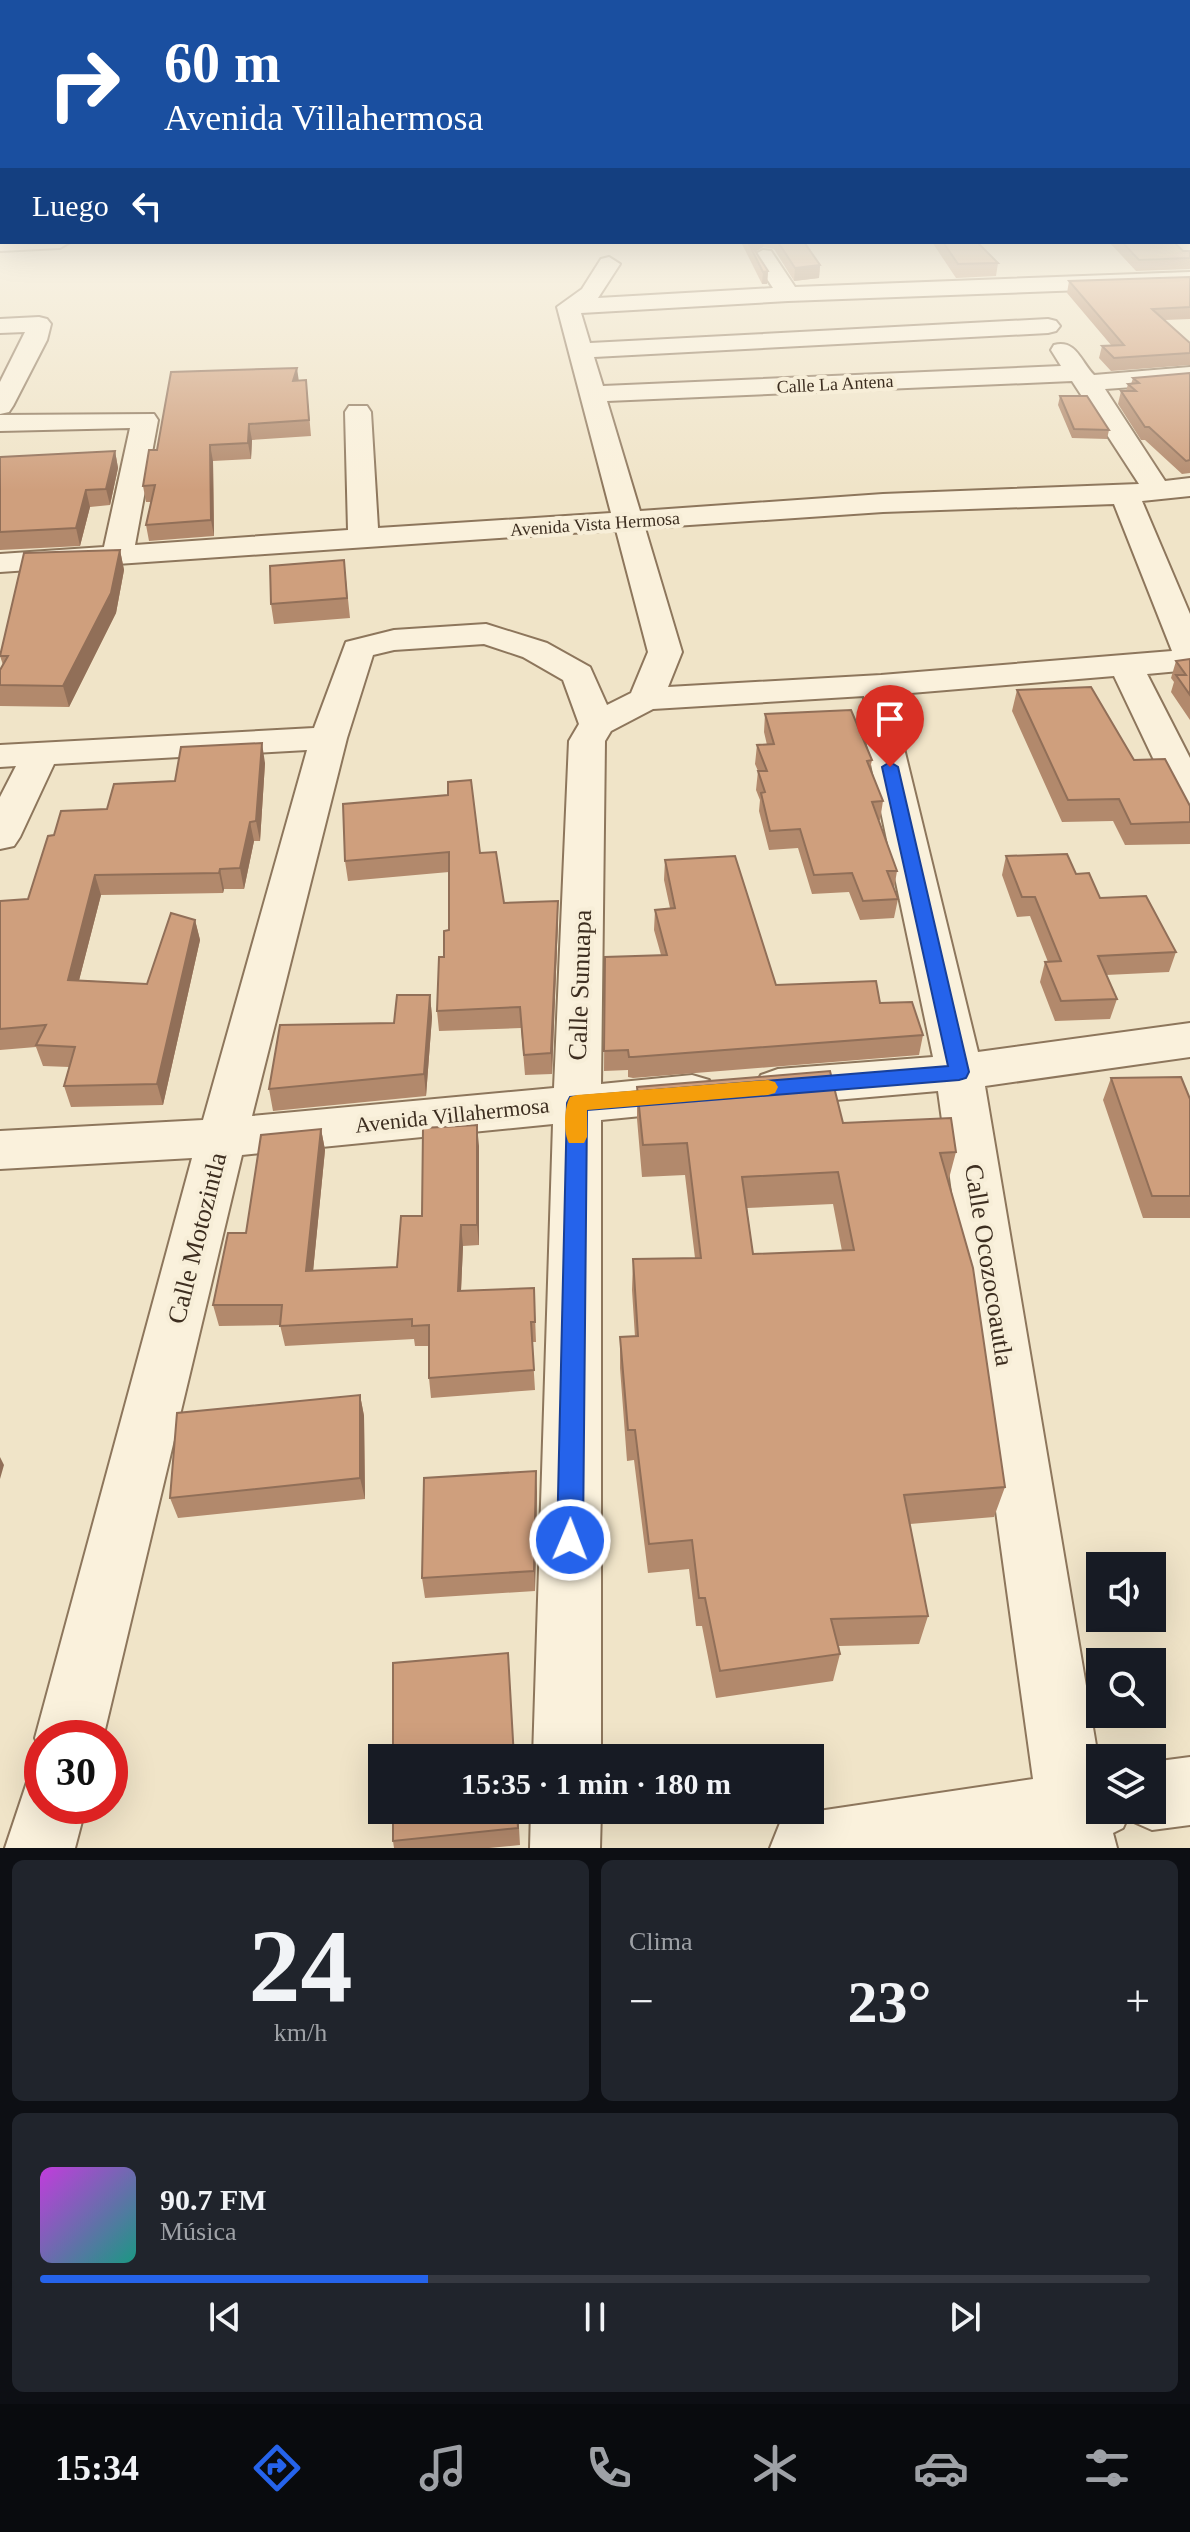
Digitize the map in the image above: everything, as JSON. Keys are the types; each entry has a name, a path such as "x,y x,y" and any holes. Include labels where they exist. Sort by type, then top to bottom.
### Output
{"street":[{"path":"571,317 665,652 646,699"},
{"path":"1043,317 1157,490"},
{"path":"0,326 39,324 35,340 0,406"},
{"path":"579,351 1048,326"},
{"name":"Calle La Antena","path":"593,394 1190,375"},
{"path":"358,412 363,537"},
{"path":"0,423 145,420 117,557"},
{"name":"Avenida Vista Hermosa","path":"0,563 883,503 1103,496 1190,487"},
{"path":"592,732 646,699 1127,667 1190,657 1124,493"},
{"name":"Calle Motozintla","path":"74,1720 222,1138 329,738 358,649 394,640 486,634 535,650 578,674 592,732"},
{"path":"1127,667 1190,796"},
{"name":"Calle Ocozocoautla","path":"881,685 883,736 959,1072 1085,1820"},
{"name":"Calle Sunuapa","path":"567,1744 577,1103 592,732"},
{"path":"0,756 329,738"},
{"path":"0,837 40,754"},
{"name":"Avenida Villahermosa","path":"0,1150 222,1138 577,1103 959,1072 1190,1040"},
{"path":"1166,1794 1190,1791"},
{"path":"805,1848 1085,1820"},
{"path":"40,1848 46,1824"},
{"path":"565,1848 566,1824"}],"building":[{"path":"1100,317 1161,317 1190,343 1190,353 1114,358 1102,346 1124,345"},
{"path":"297,368 293,381 306,380 309,420 249,424 248,443 210,445 211,520 146,525 155,485 143,486 149,450 157,450 171,372"},
{"path":"1190,373 1190,460 1186,461 1149,427 1145,427 1121,391 1136,391 1128,384 1139,383 1133,378"},
{"path":"1060,396 1087,396 1109,430 1074,429"},
{"path":"115,451 106,489 86,490 76,528 0,532 0,457"},
{"path":"120,550 111,593 63,686 0,685 0,670 8,656 0,656 24,553"},
{"path":"344,560 347,598 271,604 270,566"},
{"path":"1190,659 1190,695 1176,675 1186,675 1176,661"},
{"path":"1091,687 1134,760 1165,759 1190,806 1190,822 1131,824 1119,799 1068,800 1017,690"},
{"path":"851,710 872,760 867,761 883,801 872,802 897,871 887,871 898,899 863,901 852,873 814,875 800,829 770,831 761,793 765,792 758,771 767,771 757,745 774,744 765,714"},
{"path":"262,743 256,821 250,822 240,868 220,869 219,873 95,875 68,980 147,984 171,913 195,920 157,1084 64,1086 75,1047 36,1045 46,1025 0,1029 0,901 28,899 48,836 54,835 61,811 107,809 114,784 175,781 181,747"},
{"path":"471,780 480,853 496,852 504,903 558,901 551,1053 524,1055 520,1007 437,1011 439,957 444,957 444,931 449,930 449,852 345,861 343,804 448,795 448,782"},
{"path":"1067,854 1076,874 1089,873 1100,898 1146,896 1176,952 1098,956 1117,999 1061,1001 1045,962 1061,961 1035,897 1022,897 1006,856"},
{"path":"735,856 776,985 876,981 880,1003 912,1002 923,1035 633,1057 629,1057 628,1050 604,1051 605,957 667,955 655,910 675,908 665,860"},
{"path":"397,995 430,995 424,1074 269,1089 280,1025 394,1023"},
{"path":"830,1071 843,1123 951,1118 956,1152 940,1153 973,1268 1005,1487 904,1495 928,1616 831,1619 840,1654 720,1671 705,1598 699,1598 692,1540 649,1544 635,1430 628,1430 620,1337 638,1336 633,1259 701,1258 687,1143 643,1145 637,1087","holes":["838,1172 854,1250 753,1254 742,1177"]},
{"path":"1181,1077 1190,1099 1190,1196 1152,1196 1111,1078"},
{"path":"477,1125 477,1225 461,1225 458,1291 534,1288 535,1322 531,1322 534,1370 429,1378 429,1325 412,1326 412,1319 280,1326 282,1305 213,1305 228,1233 246,1233 261,1135 321,1129 306,1271 397,1267 401,1216 422,1216 423,1128"},
{"path":"360,1395 360,1478 170,1498 177,1413"},
{"path":"536,1471 534,1571 422,1578 424,1478"},
{"path":"508,1653 513,1744 393,1744 393,1663"},
{"path":"393,1824 518,1824 518,1828 393,1841"}],"slow traffic":[{"path":"576,1137 577,1103 768,1087"}],"route":[{"path":"570,1540 577,1103 959,1072 890,767"}]}
